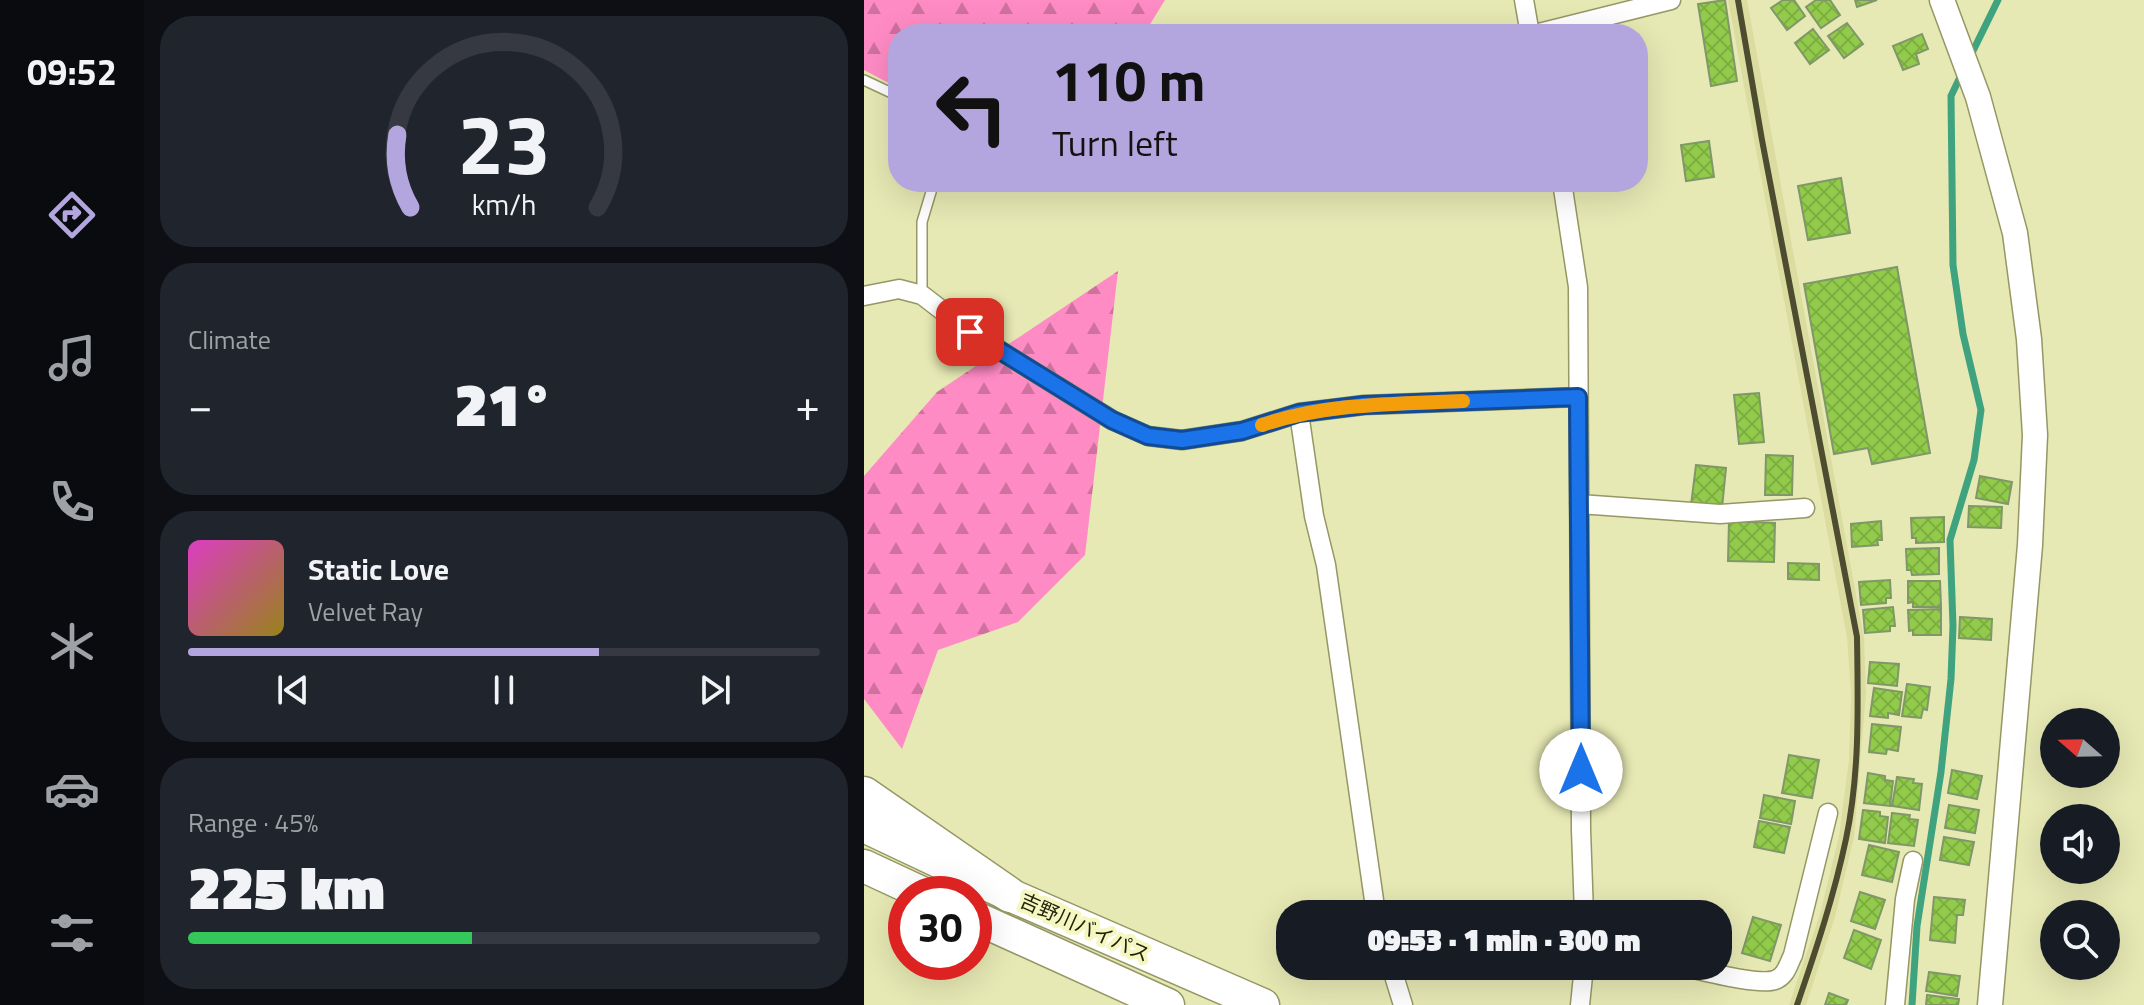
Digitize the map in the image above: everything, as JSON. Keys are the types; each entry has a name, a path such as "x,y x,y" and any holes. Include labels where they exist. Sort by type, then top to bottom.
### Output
{"highway":[{"path":"864,794 1010,895"},
{"name":"吉野川バイパス","path":"864,826 1010,895 1263,1005"},
{"path":"864,866 888,877"},
{"name":"吉野川バイパス","path":"992,925 1168,1005"}],"street":[{"path":"1524,0 1530,24"},
{"path":"1574,24 1671,0"},
{"path":"1942,0 1978,97 2015,233 2029,339 2035,435 2030,545 1990,1005"},
{"path":"1564,192 1578,287 1584,900"},
{"path":"864,296 899,289 922,295 970,332 1112,420 1148,436 1182,440 1242,431 1299,413 1364,405 1578,397"},
{"path":"1299,413 1314,516 1326,565 1374,900"},
{"path":"1579,504 1720,514 1805,508"},
{"path":"1732,976 1773,981 1785,973 1793,955 1828,813"},
{"path":"1895,1005 1905,899 1913,861"},
{"path":"1395,980 1403,1005"},
{"path":"1580,1005 1583,980"}],"lane":[{"path":"864,80 888,91"},
{"path":"922,295 922,222 931,192"}],"shaded area":[{"path":"1728,0 1747,0 1864,638 1866,693 1854,837 1835,917 1806,1005 1789,1005 1820,914 1839,836 1849,760 1851,693 1847,638"}],"green space":[{"path":"864,0 1165,0 1150,24 888,24 888,83 864,70"},
{"path":"1118,271 1085,555 1018,622 938,650 902,749 864,699 864,476 937,392"}],"building":[{"path":"1725,0 1737,81 1711,86 1698,4"},
{"path":"1783,0 1794,0 1805,16 1787,30 1771,8"},
{"path":"1816,0 1830,0 1840,15 1821,28 1806,7"},
{"path":"1855,0 1877,0 1857,7"},
{"path":"1847,23 1863,44 1844,58 1828,36"},
{"path":"1813,29 1829,50 1810,64 1795,43"},
{"path":"1922,34 1928,49 1916,54 1919,64 1903,70 1893,46"},
{"path":"1709,141 1714,177 1686,181 1681,145"},
{"path":"1841,178 1850,233 1808,240 1798,186"},
{"path":"1897,267 1930,453 1872,464 1868,448 1834,454 1804,284"},
{"path":"1759,393 1764,442 1739,444 1734,395"},
{"path":"1766,455 1793,456 1792,495 1765,495"},
{"path":"1696,465 1726,468 1722,508 1691,505"},
{"path":"1980,476 2012,482 2008,504 1976,498"},
{"path":"1969,506 2002,507 2001,528 1968,527"},
{"path":"1944,517 1944,542 1916,543 1916,538 1912,538 1911,518"},
{"path":"1729,521 1775,523 1774,562 1728,561"},
{"path":"1881,521 1882,540 1877,540 1878,545 1852,547 1851,524"},
{"path":"1939,548 1939,574 1912,575 1911,570 1907,570 1906,549"},
{"path":"1788,563 1819,564 1819,580 1788,579"},
{"path":"1890,580 1891,598 1886,598 1886,603 1861,605 1859,582"},
{"path":"1908,581 1940,581 1941,607 1913,607 1913,602 1908,603"},
{"path":"1893,607 1895,626 1890,626 1890,631 1865,633 1863,610"},
{"path":"1941,609 1941,635 1913,635 1913,630 1909,631 1908,610"},
{"path":"1960,617 1992,619 1991,640 1959,638"},
{"path":"1870,662 1899,664 1897,686 1868,683"},
{"path":"1907,684 1930,687 1927,710 1923,709 1921,718 1902,716"},
{"path":"1874,688 1902,692 1899,715 1888,713 1888,718 1870,716"},
{"path":"1872,724 1901,727 1898,751 1887,749 1886,754 1869,752"},
{"path":"1789,755 1819,760 1812,798 1782,793"},
{"path":"1952,770 1982,776 1977,799 1948,793"},
{"path":"1868,773 1893,781 1890,806 1864,803"},
{"path":"1897,777 1914,779 1913,783 1922,784 1919,810 1892,806"},
{"path":"1764,795 1795,801 1791,824 1760,818"},
{"path":"1949,805 1979,810 1975,833 1945,828"},
{"path":"1863,810 1880,812 1880,816 1888,817 1885,843 1859,839"},
{"path":"1892,813 1910,815 1909,819 1918,820 1914,846 1888,843"},
{"path":"1759,821 1790,827 1784,853 1754,847"},
{"path":"1944,837 1974,842 1969,865 1940,860"},
{"path":"1869,845 1899,852 1892,882 1862,875"},
{"path":"1860,892 1885,900 1875,929 1851,921"},
{"path":"1934,897 1965,900 1963,915 1957,915 1955,943 1930,940"},
{"path":"1753,917 1781,925 1770,961 1742,953"},
{"path":"1854,930 1881,940 1871,969 1844,958"},
{"path":"1929,972 1960,976 1957,996 1926,991"},
{"path":"1829,993 1848,1000 1846,1005 1825,1005"},
{"path":"1927,995 1959,999 1958,1005 1926,1005"}],"waterway":[{"path":"1970,57 1998,0"},
{"path":"1912,1005 1917,926 1941,772 1951,679 1950,540 1974,460 1981,410 1963,334 1953,265 1951,96 1963,71"}],"railway":[{"path":"1738,0 1857,637 1857,738 1851,814 1830,902 1797,1005"}],"slow traffic":[{"path":"1262,425 1299,413 1364,405 1463,401"}],"route":[{"path":"970,332 1112,420 1148,436 1182,440 1242,431 1299,413 1364,405 1578,397 1581,770"}]}
